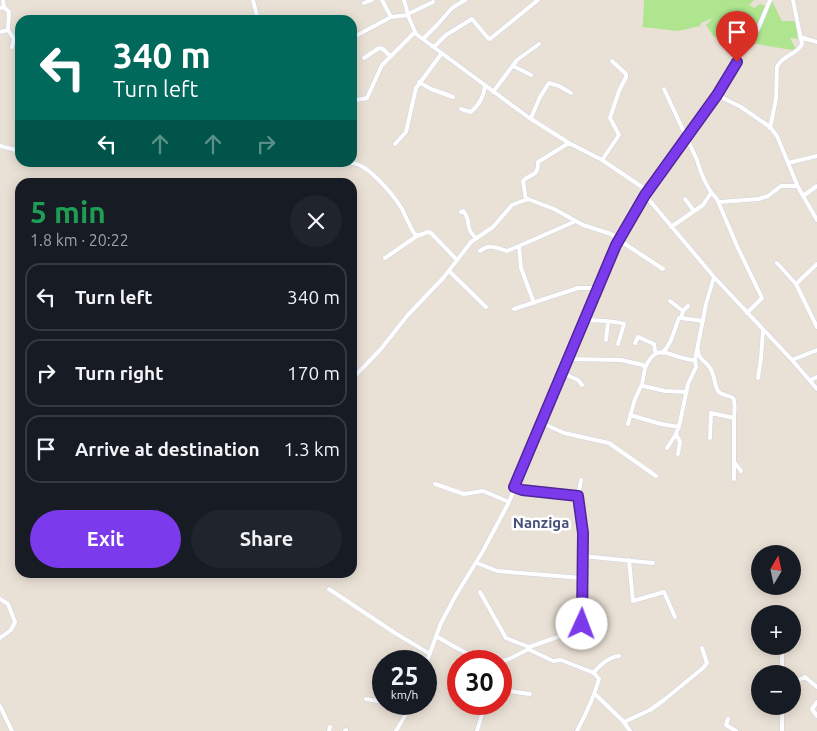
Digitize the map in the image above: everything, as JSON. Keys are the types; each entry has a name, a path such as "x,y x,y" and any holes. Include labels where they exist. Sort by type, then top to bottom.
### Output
{"street":[{"path":"3,0 2,8 8,9 10,17 8,30 14,39 12,47"},
{"path":"253,0 257,15"},
{"path":"364,3 372,0"},
{"path":"382,0 391,17"},
{"path":"404,0 415,32 423,39 493,92 569,143 602,160 646,193 671,227 714,277 817,389"},
{"path":"423,39 452,8 465,0"},
{"path":"434,47 446,36 472,19 490,39 538,0"},
{"path":"431,650 441,623 509,502 619,239 646,193 717,95 758,29 770,0"},
{"path":"770,128 776,99 777,67 779,62 800,49 802,44 793,0"},
{"path":"357,35 391,17 408,14 433,2"},
{"path":"0,32 8,30"},
{"path":"357,100 367,98 380,69 390,56 415,32"},
{"path":"800,38 817,42"},
{"path":"493,92 517,60 539,44"},
{"path":"364,58 380,48 390,56"},
{"path":"395,144 406,132 419,82 442,53"},
{"path":"602,160 619,135 610,118 626,77 626,74 612,61"},
{"path":"513,66 531,76"},
{"path":"419,82 431,89 453,97"},
{"path":"531,118 540,97 549,83 560,86 571,94"},
{"path":"461,109 471,112 474,110 480,102 485,86"},
{"path":"664,89 711,193 719,202 736,246 762,298 747,313"},
{"path":"717,95 741,107 770,128 777,136 797,186 817,220"},
{"path":"526,200 523,181 534,175 538,170 538,162 543,157 569,143"},
{"path":"0,146 15,150"},
{"path":"788,163 817,156"},
{"path":"357,163 364,167 394,198 417,236"},
{"path":"719,202 759,199 768,196 781,186 797,186"},
{"path":"803,196 817,186"},
{"path":"671,227 703,205 711,193"},
{"path":"357,374 476,238 493,227 512,205 528,199 554,209 583,225 611,234 663,269"},
{"path":"685,199 694,211"},
{"path":"461,212 463,211 467,215 468,228 476,238"},
{"path":"480,251 489,246 507,251 576,221"},
{"path":"385,258 417,236 428,232 457,260"},
{"path":"519,246 521,268 534,304"},
{"path":"778,263 796,284 817,327"},
{"path":"796,284 817,264"},
{"path":"449,271 486,307"},
{"path":"667,448 679,427 686,392 696,367 695,360 714,277"},
{"path":"514,309 578,288 597,288"},
{"path":"670,300 682,311 682,318"},
{"path":"682,311 688,306"},
{"path":"585,318 587,320 613,321 624,324 618,344"},
{"path":"628,424 635,399 642,384 645,365 654,354 660,353 670,342 676,330 678,318 703,321"},
{"path":"606,340 608,322"},
{"path":"758,378 762,358 763,330"},
{"path":"635,343 638,337 654,344 655,351 695,360"},
{"path":"698,349 698,354 710,368 718,391 734,401 734,479"},
{"path":"792,360 817,350"},
{"path":"568,359 621,360 645,365"},
{"path":"562,373 578,380 582,385"},
{"path":"810,380 817,377"},
{"path":"642,384 643,386 665,392 686,392"},
{"path":"710,438 711,414 734,418"},
{"path":"630,416 679,427"},
{"path":"542,423 564,432 609,443 656,476"},
{"path":"676,434 680,442 678,454"},
{"path":"734,462 741,471"},
{"path":"512,656 528,648 578,630 582,624 584,581 582,578 582,522 578,496 581,480"},
{"path":"435,484 464,494 483,491 509,502"},
{"path":"514,487 522,490 578,496"},
{"path":"582,556 653,563"},
{"path":"629,560 633,601 664,592 675,617"},
{"path":"477,562 497,571 582,578"},
{"path":"329,589 423,650"},
{"path":"480,592 506,638 553,661 561,660 593,673 599,679 595,694 577,731"},
{"path":"0,599 8,604 15,622 11,630 0,638"},
{"path":"436,636 464,650"},
{"path":"624,722 650,710 703,668 707,663 702,648"},
{"path":"593,673 605,662 619,656"},
{"path":"801,679 805,677 817,687"},
{"path":"512,691 530,694"},
{"path":"595,694 624,722 630,731"},
{"path":"366,699 372,700"},
{"path":"817,702 812,708 817,716"},
{"path":"0,706 12,731"},
{"path":"396,731 406,715"},
{"path":"477,731 482,715"},
{"path":"782,715 782,731"},
{"path":"728,718 726,725 736,731"}],"green space":[{"path":"644,0 754,0 749,5 754,8 760,4 766,6 748,43 714,37 706,25 713,18 701,23 700,26 678,31 642,27"},
{"path":"772,1 782,21 794,21 796,24 798,39 790,38 796,49 792,50 751,43"}],"district":[{"name":"Nanziga","path":"541,522"}],"route":[{"path":"582,624 584,581 582,578 583,533 578,496 522,490 514,487 616,245 645,195 717,95 737,62"}]}
